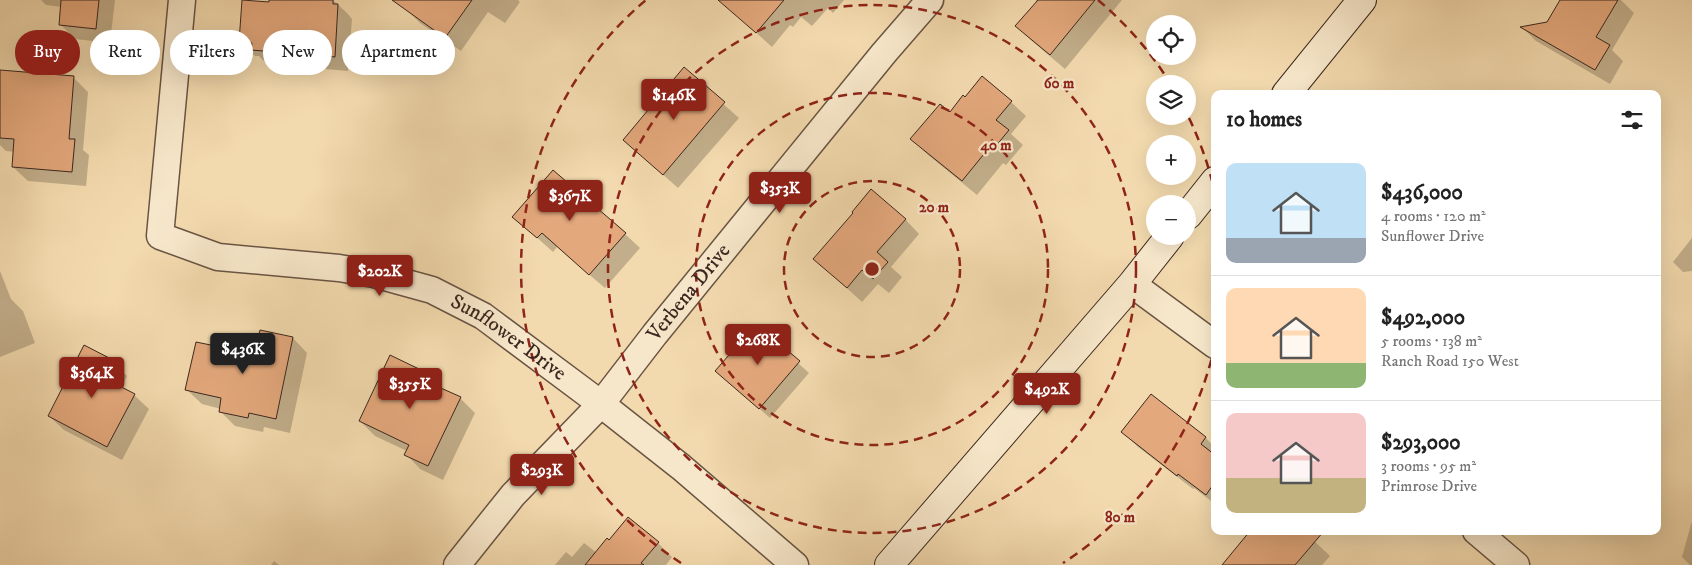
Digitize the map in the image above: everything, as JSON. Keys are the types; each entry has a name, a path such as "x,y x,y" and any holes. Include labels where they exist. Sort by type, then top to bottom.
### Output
{"main road":[{"path":"1289,90 1362,0"},
{"path":"1196,205 1211,186"},
{"path":"889,565 1132,284 1163,245"}],"street":[{"name":"Sunflower Drive","path":"182,0 160,236 218,257 340,268 374,274 432,290 483,316 601,404 681,467 795,565"},
{"name":"Verbena Drive","path":"456,565 513,495 601,404 655,334 884,53 930,0"},
{"path":"1132,284 1211,342"},
{"path":"1481,535 1516,565"}],"building":[{"path":"61,0 99,0 96,29 59,25"},
{"path":"242,0 269,2 269,0 333,0 333,4 338,4 335,57 332,57 332,30 263,30 263,51 253,50 253,30 240,30"},
{"path":"392,0 472,0 451,30 434,30"},
{"path":"718,0 784,0 756,33"},
{"path":"1038,0 1095,0 1050,55 1015,26"},
{"path":"1560,0 1618,0 1596,37 1610,45 1595,70 1520,27 1547,22"},
{"path":"684,67 725,102 663,175 623,140"},
{"path":"0,70 15,71 15,75 74,76 69,139 75,139 72,172 12,167 14,139 0,138"},
{"path":"982,76 1012,101 996,120 1009,130 991,152 988,149 962,181 910,139 940,104 950,112 963,95 965,97"},
{"path":"553,170 626,233 589,275 542,233 537,238 512,217"},
{"path":"871,189 906,219 877,252 888,262 873,279 862,270 847,288 813,259"},
{"path":"756,324 800,361 759,409 715,371"},
{"path":"260,330 293,337 276,419 249,413 248,418 219,412 221,398 185,390 196,342 240,351 242,340 257,343"},
{"path":"84,345 113,360 104,378 135,394 107,447 48,416"},
{"path":"390,355 419,369 416,377 461,397 428,466 404,455 409,445 359,421"},
{"path":"1151,394 1206,437 1201,444 1211,452 1211,488 1206,495 1178,474 1177,476 1121,432"},
{"path":"628,517 659,542 641,563 644,565 585,565 607,538 609,540"},
{"path":"1247,535 1321,535 1295,565 1222,565"}]}
